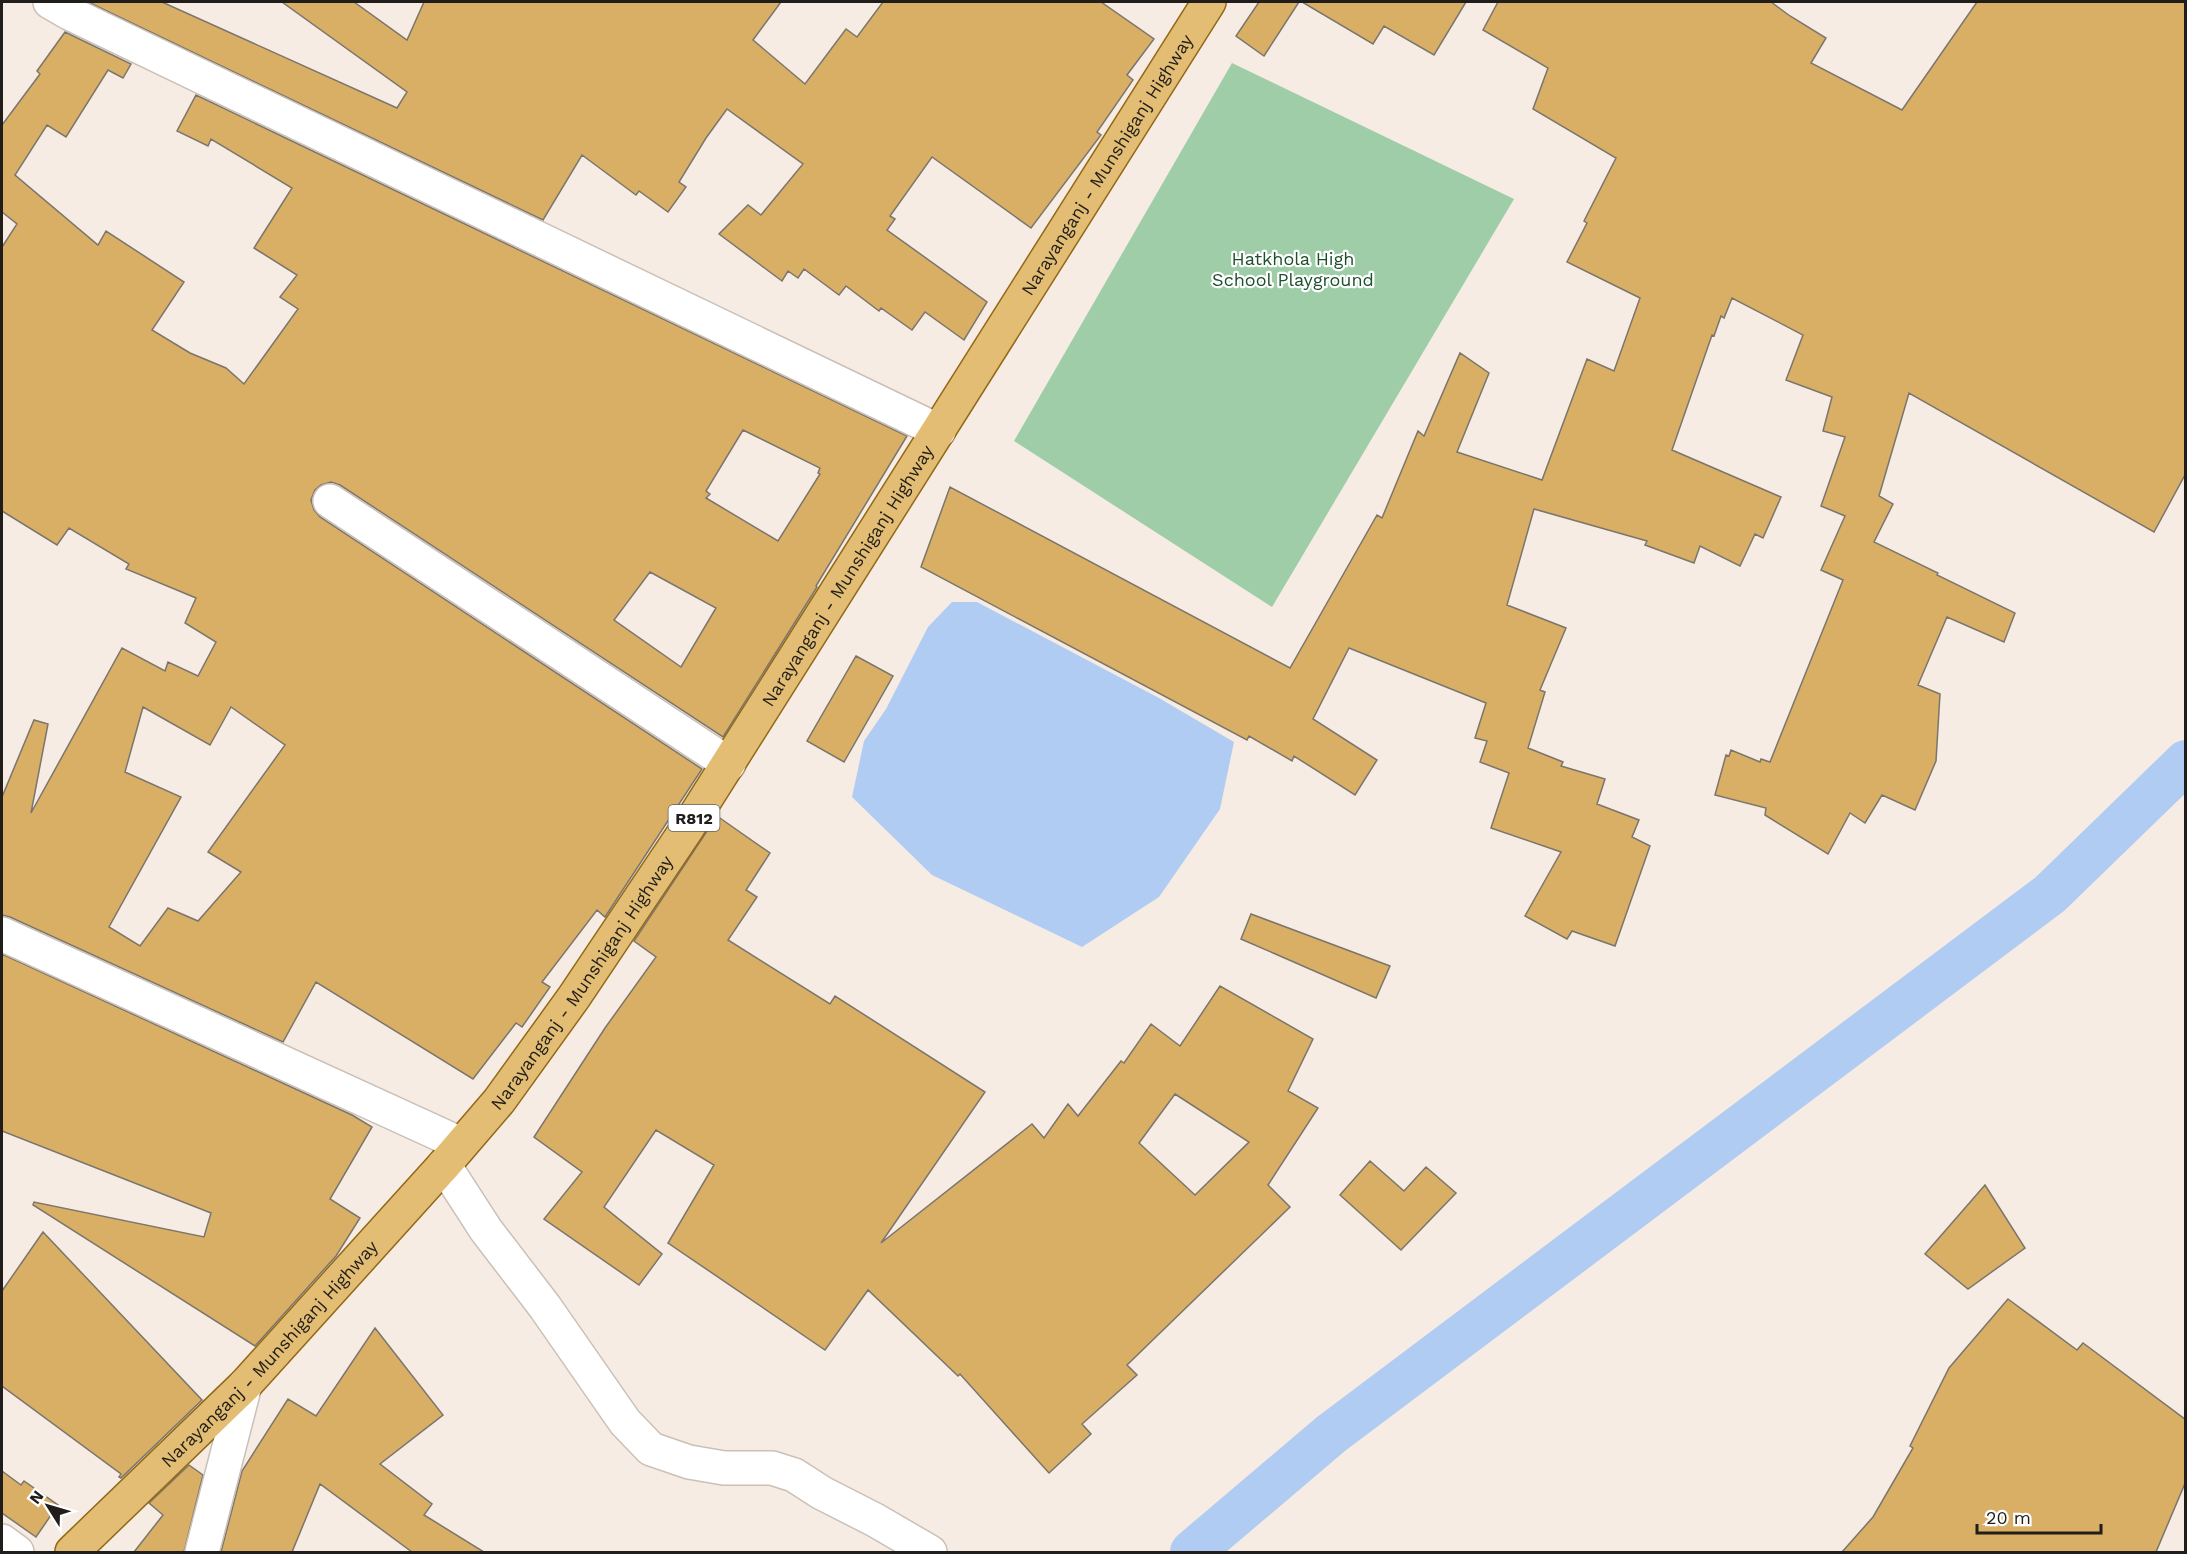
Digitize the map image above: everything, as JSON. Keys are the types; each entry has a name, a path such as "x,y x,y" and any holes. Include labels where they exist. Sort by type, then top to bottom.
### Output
{"main road":[{"name":"Narayanganj - Munshiganj Highway","path":"72,1552 244,1385 499,1101 574,997 729,764 1209,2"}],"street":[{"path":"50,2 939,431"},
{"path":"330,501 729,764"},
{"path":"2,934 453,1154 486,1230 545,1307 625,1422 651,1449 689,1462 724,1468 772,1468 794,1475 822,1493 930,1552"},
{"path":"202,1552 244,1385"},
{"path":"2,1541 17,1552"}],"green space":[{"name":"Hatkhola High School Playground","path":"1232,63 1514,199 1272,607 1014,441"}],"water":[{"path":"952,602 977,602 1159,698 1234,742 1220,809 1159,897 1082,947 932,875 852,797 864,741 886,709 928,627"}],"building":[{"path":"88,2 162,2 397,108 407,92 282,2 354,2 407,40 424,2 781,2 753,40 805,84 846,29 857,37 883,2 1101,2 1154,39 1127,75 1133,80 1097,132 1101,135 1031,228 932,157 890,216 895,219 887,230 987,302 964,340 925,312 912,330 881,308 879,311 846,286 839,295 804,269 798,278 788,271 782,281 719,234 748,205 761,215 803,164 727,109 679,182 686,187 668,212 639,191 636,195 582,155 543,220"},
{"path":"1259,2 1299,2 1264,56 1236,36"},
{"path":"1302,2 1466,2 1434,55 1384,26 1373,44"},
{"path":"1498,2 1771,2 1826,38 1811,63 1902,110 1977,2 2186,2 2186,473 2154,532 1909,393 1879,496 1893,504 1874,542 2015,613 2004,642 1947,617 1918,685 1940,694 1936,761 1915,810 1882,795 1865,823 1850,813 1828,854 1765,815 1766,808 1715,795 1726,755 1729,756 1731,750 1760,762 1761,759 1770,762 1843,580 1821,570 1845,516 1821,506 1845,437 1823,431 1832,397 1786,380 1803,335 1732,298 1724,318 1721,316 1714,336 1712,335 1672,450 1781,497 1763,538 1755,534 1740,566 1700,546 1694,563 1645,545 1647,541 1534,509 1507,605 1566,628 1540,690 1545,692 1528,748 1563,762 1561,766 1605,779 1597,804 1639,820 1632,837 1650,846 1615,946 1572,931 1567,939 1525,916 1561,852 1491,828 1509,773 1480,762 1487,741 1475,738 1486,703 1349,648 1313,719 1377,760 1355,795 1294,756 1292,761 1249,736 1247,740 921,567 950,487 1290,668 1377,515 1382,518 1418,431 1424,436 1460,353 1489,373 1457,452 1542,480 1587,359 1614,371 1640,298 1567,262 1587,223 1584,221 1616,158 1533,109 1548,68 1483,30"},
{"path":"65,32 131,64 123,78 108,70 66,137 47,125 15,175 98,245 106,231 184,282 152,330 190,353 226,368 244,384 298,309 280,297 297,275 254,248 292,188 211,139 208,146 177,131 196,95 907,436 817,587 723,737 340,485 331,482 315,490 311,500 314,510 320,517 702,769 605,917 597,910 542,982 550,987 522,1027 516,1023 473,1079 316,982 283,1042 2,915 2,797 34,720 48,724 31,813 122,648 165,671 168,662 198,676 216,642 185,623 196,598 126,569 129,564 69,528 57,545 2,511 2,247 17,224 2,212 2,125 40,74 37,71","holes":["743,430 820,468 818,473 820,474 778,541 706,498 710,494 706,491","650,572 716,608 681,667 614,620","143,707 210,745 231,707 285,745 208,852 241,872 198,921 168,908 140,946 109,927 181,797 125,772"]},
{"path":"856,656 893,676 844,762 807,741"},
{"path":"717,816 770,853 746,890 757,897 728,940 830,1004 835,996 985,1092 881,1243 1032,1124 1044,1138 1068,1104 1078,1116 1121,1061 1124,1063 1151,1024 1180,1046 1220,986 1313,1039 1288,1091 1318,1108 1268,1185 1290,1207 1127,1365 1137,1375 1082,1424 1091,1434 1049,1473 960,1374 958,1376 868,1290 825,1350 668,1243 714,1165 656,1130 604,1207 662,1254 639,1285 544,1219 582,1172 534,1137 605,1028 656,957 634,941","holes":["1175,1094 1249,1142 1195,1195 1139,1143"]},
{"path":"1251,914 1390,966 1376,998 1241,939"},
{"path":"2,954 352,1115 372,1127 330,1199 360,1218 336,1256 255,1346 33,1205 34,1202 204,1237 211,1213 2,1131"},
{"path":"1370,1161 1404,1191 1426,1167 1456,1193 1401,1250 1340,1195"},
{"path":"1985,1185 2025,1248 1968,1289 1925,1254"},
{"path":"43,1232 202,1400 121,1478 119,1477 121,1474 2,1386 2,1291"},
{"path":"2008,1299 2077,1350 2083,1343 2186,1420 2186,1481 2156,1552 1842,1552 1873,1517 1913,1448 1910,1446 1949,1368"},
{"path":"375,1328 443,1415 380,1464 432,1504 424,1515 484,1552 412,1552 320,1484 292,1552 221,1552 242,1471 288,1399 316,1416"},
{"path":"189,1465 203,1475 184,1552 134,1552 163,1515 149,1503"},
{"path":"2,1471 21,1485 24,1481 58,1505 36,1537 2,1513"}],"waterway":[{"path":"1192,1552 1331,1434 2050,894 2186,762"}]}
